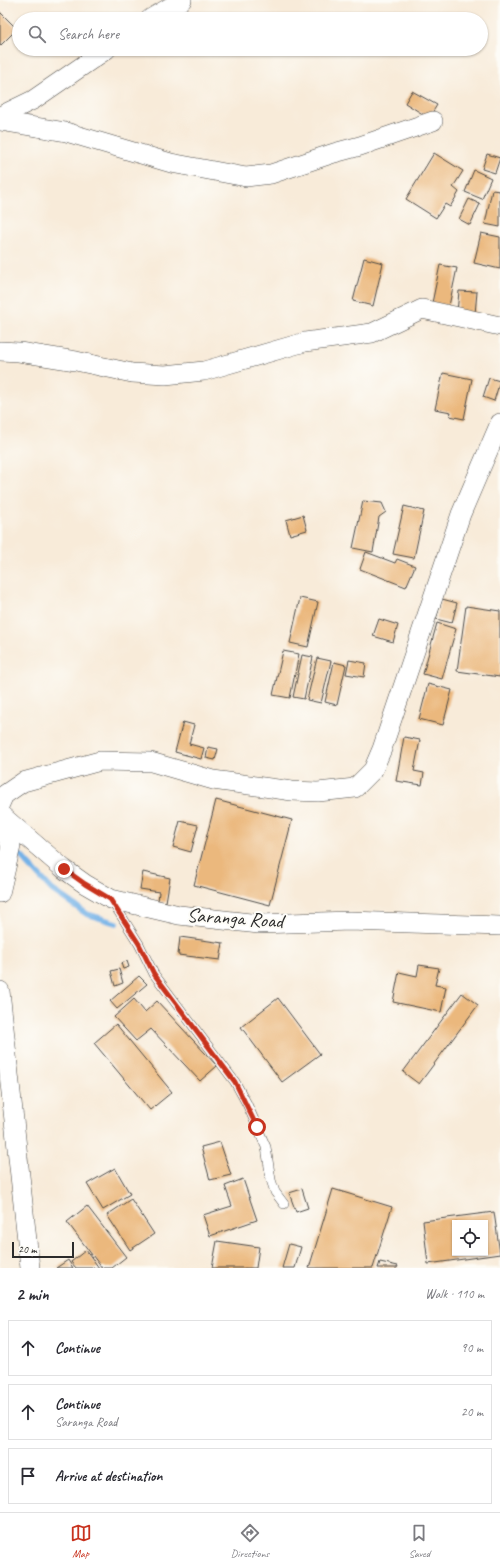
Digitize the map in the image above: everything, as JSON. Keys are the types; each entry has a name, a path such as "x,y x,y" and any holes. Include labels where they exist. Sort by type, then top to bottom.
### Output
{"street":[{"path":"162,12 182,0"},
{"path":"0,116 33,100 97,56"},
{"path":"0,121 66,132 171,163 246,177 271,174 433,121"},
{"path":"0,351 61,358 132,373 165,376 204,371 305,342 372,333 422,309 500,326"},
{"path":"0,804 4,795 23,782 100,761 151,762 214,780 292,791 318,792 355,788 372,770 382,749 461,514 500,423"},
{"name":"Saranga Road","path":"0,814 64,869 110,899 179,915 259,924 350,921 500,926"},
{"path":"0,820 11,846 0,892"},
{"path":"0,991 30,1268"}],"lane":[{"path":"110,899 139,944 154,974 235,1082 247,1104 266,1147 271,1180 275,1192 284,1204"}],"building":[{"path":"0,12 12,24 12,34 0,46"},
{"path":"412,91 437,105 429,118 405,103"},
{"path":"434,153 463,171 453,187 459,192 450,207 445,204 436,218 406,199"},
{"path":"487,154 500,158 495,173 482,169"},
{"path":"474,170 491,178 482,199 465,192"},
{"path":"492,190 500,191 500,227 485,224"},
{"path":"469,199 480,204 470,225 459,219"},
{"path":"481,233 500,237 500,269 474,263"},
{"path":"364,258 383,263 373,306 353,301"},
{"path":"440,265 457,268 449,306 432,303"},
{"path":"459,291 477,292 475,314 457,313"},
{"path":"443,373 472,379 464,419 450,416 451,412 435,409"},
{"path":"489,378 500,381 494,401 483,397"},
{"path":"363,501 382,503 386,512 379,517 373,552 353,548"},
{"path":"404,506 424,511 414,558 393,554"},
{"path":"303,515 307,530 290,535 286,520"},
{"path":"366,552 395,563 397,559 415,566 406,587 360,569"},
{"path":"300,598 318,602 308,647 290,643"},
{"path":"442,599 457,603 452,623 436,619"},
{"path":"466,606 500,611 500,677 457,671"},
{"path":"379,619 398,625 393,642 373,636"},
{"path":"437,623 456,629 442,679 423,674"},
{"path":"283,651 299,654 290,698 273,695"},
{"path":"302,655 313,657 304,699 293,697"},
{"path":"317,658 331,661 321,703 307,700"},
{"path":"349,660 366,663 364,677 346,674"},
{"path":"334,662 346,665 337,705 325,702"},
{"path":"428,684 452,690 443,725 419,719"},
{"path":"183,722 194,725 189,744 204,748 201,759 175,752"},
{"path":"404,737 420,740 414,771 424,773 422,785 396,781"},
{"path":"208,747 218,749 215,760 206,758"},
{"path":"216,800 292,820 270,905 194,885"},
{"path":"180,821 198,825 191,852 173,847"},
{"path":"143,872 170,878 166,902 158,901 159,892 140,889"},
{"path":"180,937 223,943 220,960 178,955"},
{"path":"127,961 129,967 123,969 121,963"},
{"path":"419,965 439,968 435,985 446,987 441,1012 393,1002 399,972 417,976"},
{"path":"119,969 123,983 115,986 111,971"},
{"path":"139,976 147,984 117,1009 110,1001"},
{"path":"462,993 478,1005 419,1084 403,1072"},
{"path":"278,998 320,1054 282,1082 241,1027"},
{"path":"134,999 145,1012 157,1001 217,1066 200,1081 151,1029 136,1041 114,1017"},
{"path":"116,1024 172,1092 150,1110 94,1043"},
{"path":"220,1142 231,1175 210,1180 201,1147"},
{"path":"115,1168 130,1194 103,1210 87,1184"},
{"path":"243,1179 257,1220 210,1236 203,1215 232,1206 225,1186"},
{"path":"302,1189 308,1208 296,1212 289,1193"},
{"path":"333,1189 392,1207 373,1268 309,1268"},
{"path":"131,1199 154,1234 130,1250 107,1215"},
{"path":"87,1206 126,1257 112,1268 102,1268 67,1222"},
{"path":"494,1212 500,1254 488,1256 488,1220 452,1220 452,1256 486,1256 428,1264 423,1221"},
{"path":"217,1241 259,1247 256,1268 212,1268"},
{"path":"289,1244 301,1247 295,1268 282,1268"},
{"path":"86,1250 99,1268 76,1268 71,1262"},
{"path":"68,1260 73,1268 56,1268"},
{"path":"380,1262 398,1266 397,1268 378,1268"}],"waterway":[{"path":"21,856 52,890 87,914 116,923"}],"route":[{"path":"64,869 110,899 139,944 154,974 235,1082 257,1127"}]}
